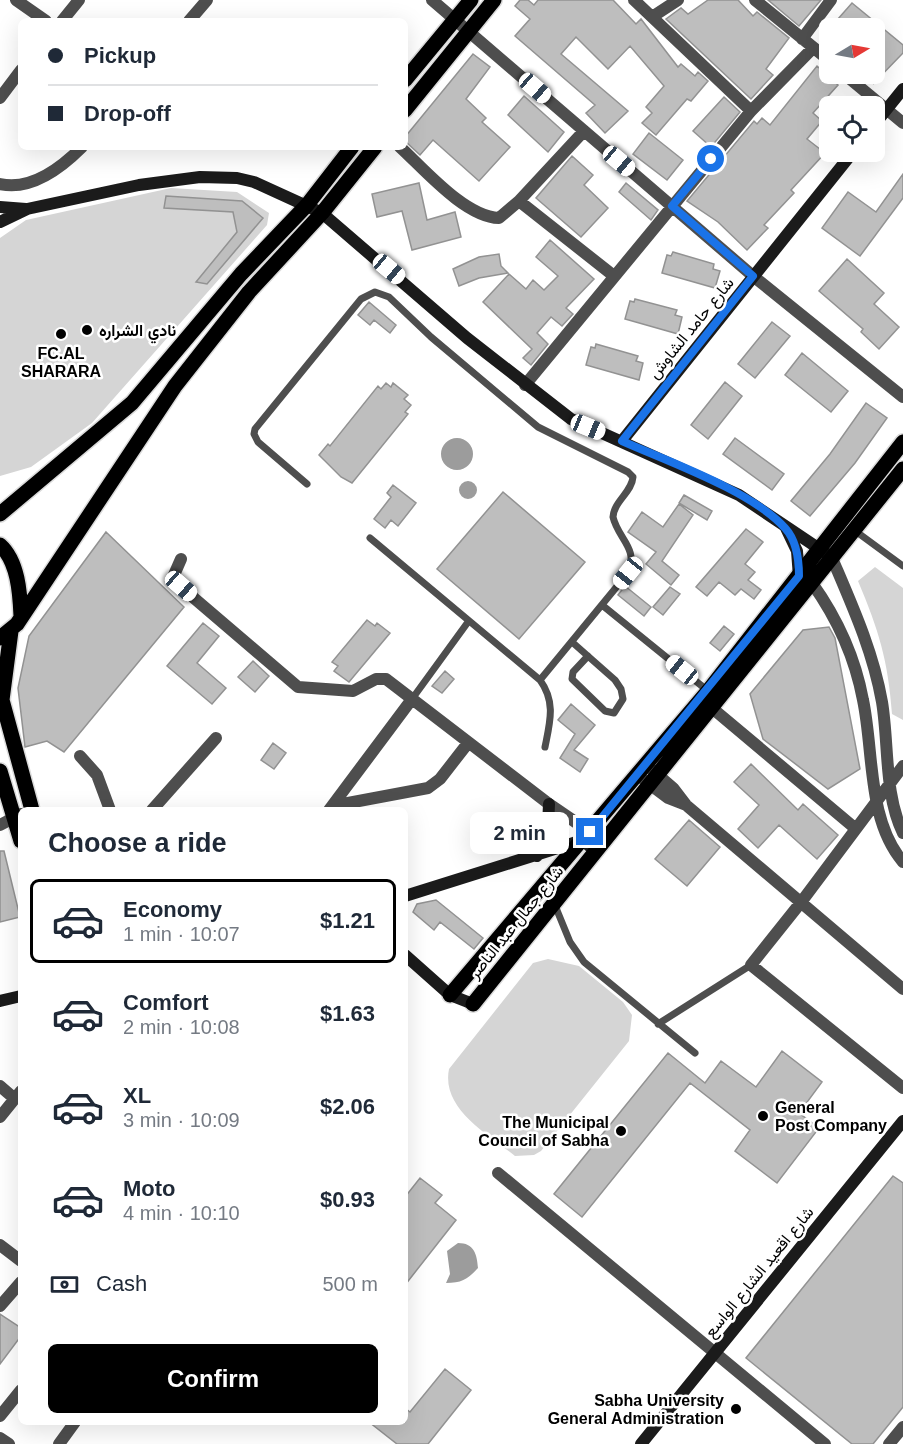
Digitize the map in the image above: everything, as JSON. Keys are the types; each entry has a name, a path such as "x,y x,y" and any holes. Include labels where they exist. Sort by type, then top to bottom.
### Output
{"main road":[{"path":"408,76 471,0"},
{"path":"408,106 494,0"},
{"path":"0,514 132,403 241,274 307,205 349,150"},
{"path":"25,807 2,700 6,634 21,616 175,386 249,292 322,213 373,150"},
{"path":"450,995 708,691 806,580 903,442"},
{"path":"826,554 854,530 903,470"},
{"path":"0,545 11,562 17,579 21,616"},
{"name":"شارع جمال عبد الناصر","path":"473,1004 712,708 806,580"},
{"path":"0,771 23,807"}],"street":[{"path":"16,0 42,18"},
{"path":"64,18 79,0"},
{"path":"192,18 207,0"},
{"path":"432,0 753,276 903,398"},
{"path":"634,0 751,111"},
{"path":"652,17 678,0"},
{"path":"755,0 819,53"},
{"path":"802,39 831,0"},
{"path":"525,385 751,111 813,48"},
{"path":"0,98 18,74"},
{"path":"856,84 903,123"},
{"path":"886,110 903,89"},
{"path":"403,150 462,202 486,218 499,218 519,201 584,131"},
{"path":"0,184 29,182 49,174 63,166 79,150"},
{"name":"شارع حامد الشاوش","path":"622,441 845,162"},
{"path":"0,222 27,209 139,185 200,177 246,179 322,213 525,385 571,418 739,495 826,554 875,668 887,740 896,819 903,833"},
{"path":"519,201 614,276"},
{"path":"0,207 27,209"},
{"path":"786,528 797,551 806,580 830,609 853,663 863,698 882,824 893,851 903,862"},
{"path":"181,559 174,575 181,586 298,687 353,691 381,678 412,699 549,804 587,836 596,852"},
{"path":"331,807 412,699"},
{"path":"712,708 856,829"},
{"path":"155,807 216,738"},
{"path":"335,807 428,788 440,779 468,743"},
{"path":"80,756 97,775 109,807"},
{"path":"903,766 877,797 856,829 751,965 903,1088"},
{"path":"642,770 654,780 668,798 686,806 903,988"},
{"path":"537,856 548,826 549,804"},
{"path":"0,825 18,816"},
{"path":"408,895 537,856 587,836"},
{"path":"408,958 450,995 473,1004"},
{"path":"0,1001 18,997"},
{"path":"0,1086 18,1095 0,1117"},
{"name":"شارع اقعيد الشارع الواسع","path":"641,1444 903,1121"},
{"path":"498,1173 825,1444"},
{"path":"0,1245 18,1259"},
{"path":"0,1306 18,1285"},
{"path":"1,1412 18,1393"},
{"path":"58,1444 73,1425"},
{"path":"889,1444 903,1427"},
{"path":"0,1438 9,1444"}],"lane":[{"path":"307,484 258,442 254,434 255,429 362,299 367,294 383,293 538,427 631,473 632,483 615,507 613,517 631,550 632,566 540,680"},
{"path":"854,530 903,566"},
{"path":"370,538 540,680 551,700 552,712 546,747"},
{"path":"602,605 708,691"},
{"path":"412,699 468,622"},
{"path":"572,642 588,656 621,688 621,704 614,713 605,711 572,679 573,672 588,656"},
{"path":"554,903 570,942 584,962 695,1053"},
{"path":"658,1024 751,965"}],"shaded area":[{"name":"نادي الشراره","path":"171,188 237,192 269,213 267,225 92,423 31,467 0,476 0,238 26,220"},
{"path":"457,438 468,443 473,454 468,465 457,470 446,465 441,454 446,443"},
{"path":"468,481 474,484 477,490 474,496 468,499 462,496 459,490 462,484"},
{"path":"875,567 903,588 903,720 892,714 888,677 881,646 872,615 858,581"},
{"path":"548,959 579,966 623,1002 632,1015 629,1041 541,1151 534,1155 515,1156 480,1129 459,1108 448,1083 449,1069 533,963"},
{"path":"458,1243 468,1245 474,1250 478,1268 464,1280 446,1283 450,1274 447,1251"}],"building":[{"path":"520,0 528,0 534,5 538,0 613,0 636,24 641,19 678,67 681,64 695,76 698,72 708,81 691,101 687,99 656,135 642,123 652,113 646,107 664,86 630,46 608,69 576,37 561,54 628,111 605,133 586,113 595,105 515,36 530,19 515,6"},
{"path":"708,0 738,0 753,16 757,12 789,38 766,69 773,75 751,99 666,19 681,8 688,14"},
{"path":"768,0 821,0 799,26"},
{"path":"852,3 870,18 839,18"},
{"path":"885,30 903,45 903,53 885,72"},
{"path":"473,54 490,67 466,99 486,118 482,122 510,147 479,181 433,140 420,155 408,144 408,133"},
{"path":"817,66 819,84 838,85 828,96 819,96 819,106 813,113 819,118 819,125 807,139 819,148 819,160 791,190 794,193 764,225 768,228 747,250 718,222 687,201 754,121 757,124 762,118 770,125"},
{"path":"524,96 564,132 548,152 508,115"},
{"path":"724,97 740,112 711,147 693,131"},
{"path":"649,133 683,160 667,180 633,154"},
{"path":"572,156 593,175 584,185 608,208 581,237 536,198"},
{"path":"903,174 903,198 860,256 822,228 848,192 876,212"},
{"path":"419,183 427,220 455,212 461,237 412,250 402,211 377,217 372,194"},
{"path":"626,183 658,210 651,220 619,192"},
{"path":"166,196 242,201 263,218 207,284 196,282 237,232 233,212 164,208"},
{"path":"550,240 594,279 566,308 573,314 562,326 551,317 537,333 548,344 531,365 523,358 532,349 483,302 509,274 526,289 533,280 544,290 558,276 536,257"},
{"path":"673,252 714,264 713,269 720,271 715,288 662,273 667,255 671,256"},
{"path":"499,254 501,266 508,273 479,278 459,286 453,269 479,257"},
{"path":"847,259 884,293 874,304 899,327 879,349 861,332 863,329 819,291"},
{"path":"635,299 677,310 675,315 682,317 678,334 625,319 630,301 634,302"},
{"path":"369,302 396,325 390,333 374,320 370,325 358,315"},
{"path":"772,322 790,336 755,378 738,364"},
{"path":"596,344 638,356 636,361 643,363 639,380 586,365 591,347 595,348"},
{"path":"802,353 848,391 831,412 785,375"},
{"path":"725,382 742,396 708,439 691,425"},
{"path":"386,383 391,387 393,383 408,395 404,399 411,405 405,412 408,414 352,483 341,477 319,455 328,444 330,446 378,386 381,389"},
{"path":"866,403 887,418 855,463 810,516 791,501 830,454"},
{"path":"735,438 784,474 772,490 723,454"},
{"path":"393,485 416,503 398,526 391,520 385,528 374,519 391,497 387,493"},
{"path":"503,492 585,562 519,639 437,569"},
{"path":"684,495 712,511 707,520 679,503"},
{"path":"679,504 693,515 662,561 679,575 671,585 646,564 656,552 628,532 642,512 663,527"},
{"path":"746,529 763,542 745,564 755,572 748,580 761,590 754,599 741,589 735,595 719,582 707,596 696,587"},
{"path":"106,532 184,607 64,752 47,741 25,747 18,688 29,636"},
{"path":"625,586 651,607 644,616 618,595"},
{"path":"670,587 680,594 663,615 653,607"},
{"path":"367,620 375,626 377,623 390,633 349,682 334,671 338,666 332,662"},
{"path":"203,623 219,636 197,663 226,688 212,704 167,666"},
{"path":"724,626 734,634 720,651 710,643"},
{"path":"829,627 835,638 860,769 828,789 763,739 750,694 803,630"},
{"path":"253,661 269,676 255,692 238,677"},
{"path":"445,671 454,679 442,693 432,686"},
{"path":"571,704 595,725 574,750 588,759 580,772 560,758 575,734 558,720"},
{"path":"273,743 286,753 274,769 261,760"},
{"path":"751,764 798,810 803,804 838,835 817,859 779,825 758,848 738,829 759,805 734,782"},
{"path":"689,820 720,847 687,886 655,859"},
{"path":"0,851 4,851 18,909 18,918 0,922"},
{"path":"436,900 483,938 474,949 440,922 434,930 413,912 417,904"},
{"path":"782,1051 822,1082 799,1113 819,1128 777,1183 735,1151 750,1130 690,1083 582,1217 554,1194 668,1053 705,1083 721,1061 756,1087"},
{"path":"893,1176 903,1183 903,1407 873,1444 852,1444 746,1358"},
{"path":"420,1178 442,1195 435,1203 456,1220 408,1281 408,1193"},
{"path":"0,1314 18,1326 18,1340 0,1364"},
{"path":"445,1369 471,1390 428,1444 397,1444 373,1425 408,1425 408,1410 410,1412"}],"place":[{"name":"نادي الشراره","path":"87,330"},
{"name":"FC.AL SHARARA","path":"61,334"},
{"name":"General Post Company","path":"763,1116"},
{"name":"The Municipal Council of Sabha","path":"621,1131"},
{"name":"Sabha University General Administration","path":"736,1409"}],"route":[{"path":"590,832 708,691 799,576 797,551 786,528 739,495 622,441 753,276 672,206 711,159"}]}
